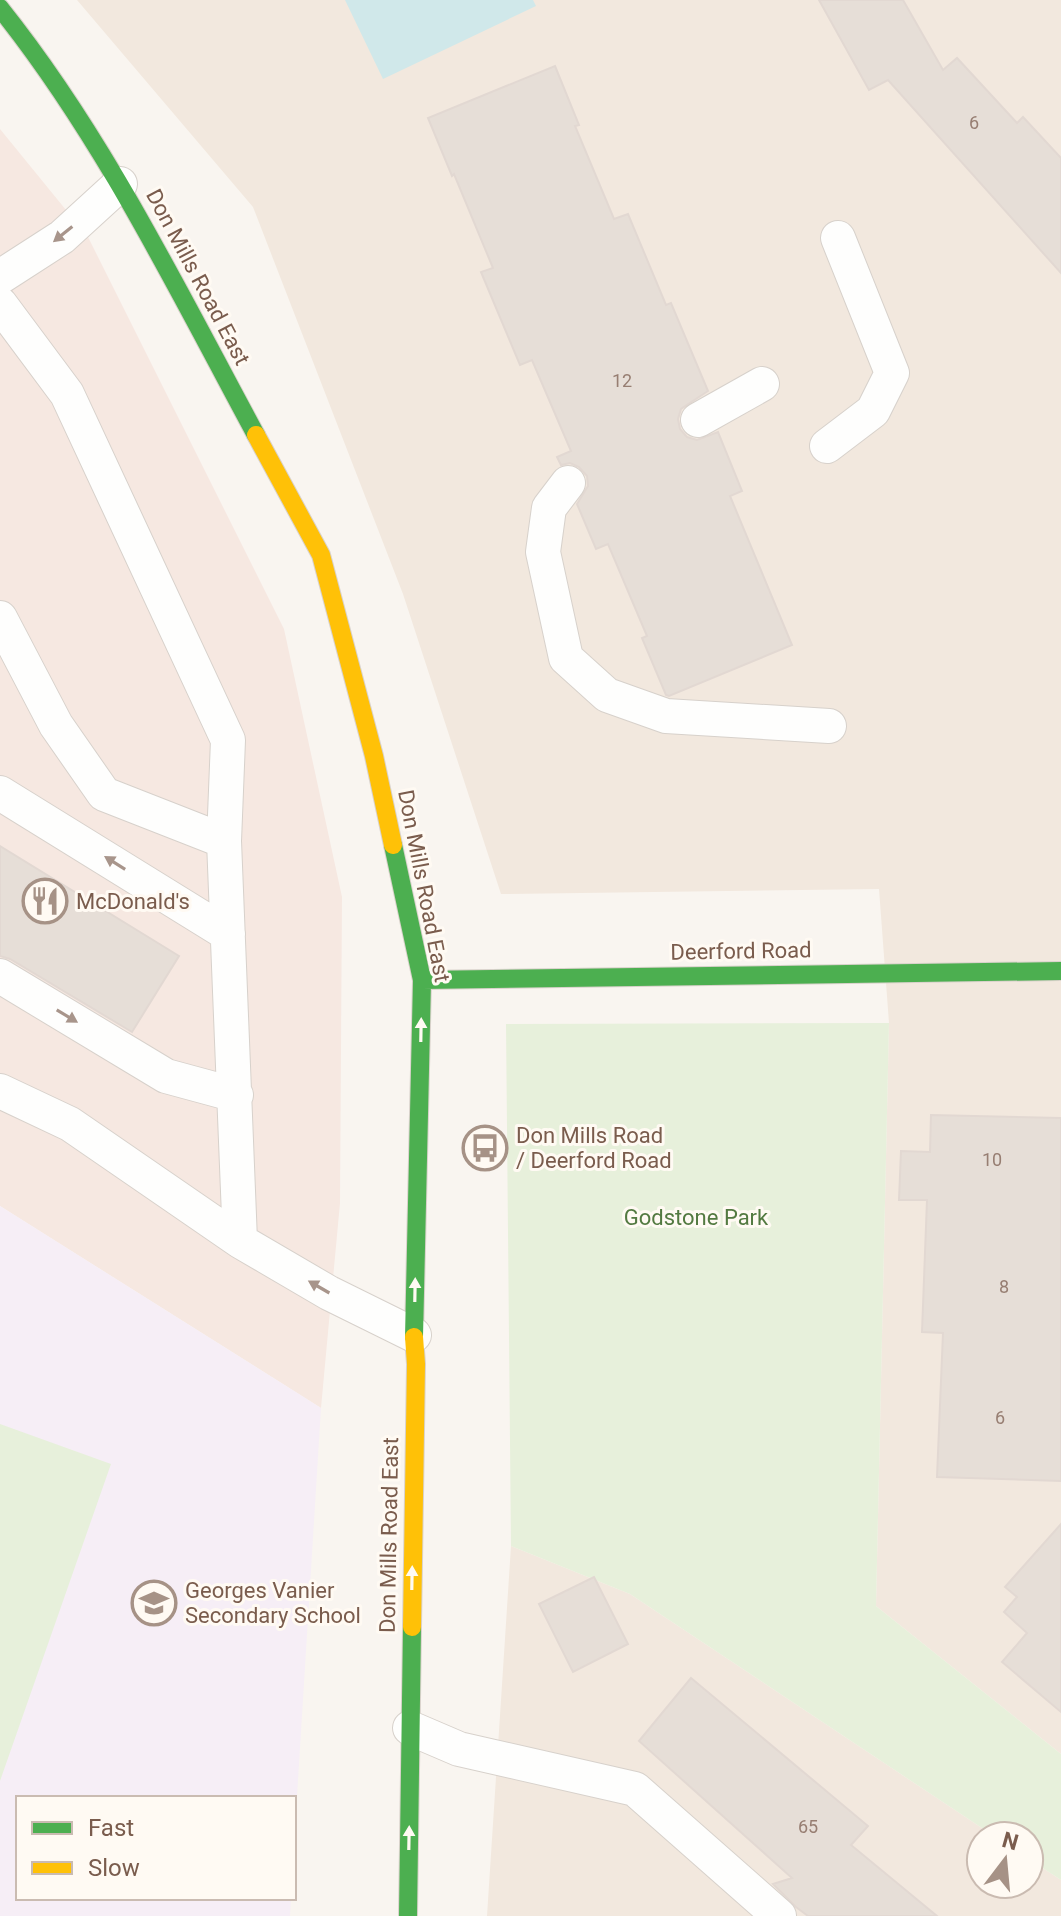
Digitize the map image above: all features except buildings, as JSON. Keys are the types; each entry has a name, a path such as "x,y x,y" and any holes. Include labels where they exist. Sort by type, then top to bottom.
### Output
{"main road":[{"name":"Don Mills Road East","path":"0,8 28,43 120,184 321,555 374,756 422,980 414,1335 408,1916"},
{"name":"Deerford Road","path":"422,980 1061,971"}],"lane":[{"path":"0,277 62,237 120,184"},
{"path":"827,446 873,411 892,373 838,238"},
{"path":"0,304 67,394 228,740 224,841 240,1241"},
{"path":"698,420 762,384"},
{"path":"568,483 549,508 543,552 566,658 607,695 666,716 829,726"},
{"path":"0,618 56,725 104,794 224,841"},
{"path":"0,793 228,934"},
{"path":"0,976 166,1076 236,1095"},
{"path":"0,1091 70,1124 240,1241 329,1293 414,1335"},
{"path":"410,1728 459,1749 635,1789 779,1916"}],"shaded area":[{"path":"77,0 1061,0 1061,1754 876,1606 889,1023 879,889 501,894 403,594 253,207"},
{"path":"0,129 88,237 284,629 342,897 340,1203 321,1408 0,1206"},
{"name":"Georges Vanier Secondary School","path":"0,1206 321,1408 296,1813 296,1796 16,1796 16,1900 291,1900 290,1916 0,1916"},
{"path":"511,1546 630,1594 970,1820 965,1820 965,1900 1045,1900 1045,1870 1061,1880 1061,1916 487,1916"}],"green space":[{"name":"Godstone Park","path":"889,1023 876,1606 1061,1754 1061,1880 1045,1870 1045,1820 970,1820 630,1594 511,1546 506,1024"},
{"path":"0,1424 111,1464 0,1781"}],"water":[{"path":"345,0 533,0 536,6 383,79"}],"traffic: fast":[{"path":"0,8 38,58 106,162 256,435"},
{"path":"393,845 422,980 414,1337"},
{"path":"422,980 1061,971"},
{"path":"408,1916 412,1627"}],"traffic: slow":[{"path":"256,435 321,555 374,756 393,845"},
{"path":"412,1627 414,1337"}],"place":[{"name":"McDonald's","path":"45,901"},
{"name":"Don Mills Road / Deerford Road","path":"485,1148"},
{"name":"Georges Vanier Secondary School","path":"154,1603"}]}
